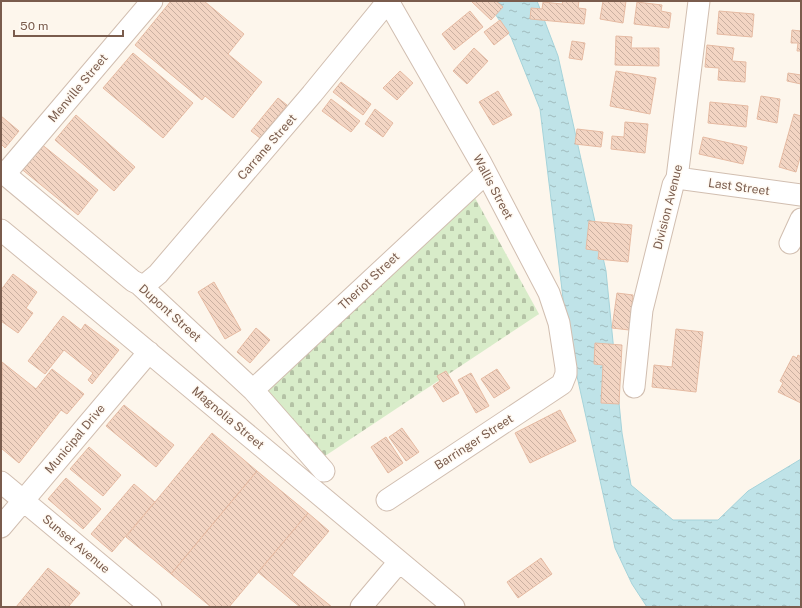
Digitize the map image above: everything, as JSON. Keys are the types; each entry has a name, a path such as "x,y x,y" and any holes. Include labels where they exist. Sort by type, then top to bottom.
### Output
{"street":[{"name":"Menville Street","path":"3,173 152,1"},
{"name":"Wallis Street","path":"388,1 486,173 549,293 559,323 566,368 566,374 562,384"},
{"name":"Carrane Street","path":"139,284 146,284 158,274 307,100 388,1"},
{"name":"Division Avenue","path":"634,387 642,310 677,178 699,1"},
{"name":"Dupont Street","path":"3,173 133,281 139,284 253,390 324,471"},
{"name":"Theriot Street","path":"253,390 486,173"},
{"name":"Last Street","path":"677,178 801,196"},
{"path":"790,243 801,219"},
{"name":"Magnolia Street","path":"1,230 454,607"},
{"name":"Municipal Drive","path":"1,527 149,352"},
{"name":"Barringer Street","path":"387,500 562,384"},
{"name":"Sunset Avenue","path":"1,482 151,607"},
{"path":"361,607 399,562"}],"green space":[{"path":"474,196 539,314 325,456 263,387"}],"water":[{"path":"486,1 537,1 558,56 606,271 622,433 631,485 673,520 718,520 748,491 801,459 801,607 647,607 632,584 615,548 567,331 540,109 511,37"}],"building":[{"path":"171,1 204,1 244,34 228,54 262,82 233,118 205,96 202,100 135,45"},
{"path":"472,1 496,1 503,7 491,20"},
{"path":"563,1 579,1 578,8 586,9 584,24 530,19 531,8 542,9 543,2 562,4"},
{"path":"603,1 626,1 623,23 600,19"},
{"path":"637,2 662,5 661,11 671,13 669,28 634,24"},
{"path":"470,11 483,27 454,50 442,34"},
{"path":"719,11 754,14 752,37 717,34"},
{"path":"500,20 509,33 494,45 484,32"},
{"path":"792,30 801,31 801,51 797,51 798,43 791,43"},
{"path":"616,36 632,37 631,48 659,48 659,66 615,65"},
{"path":"572,41 585,43 582,60 569,58"},
{"path":"707,45 734,48 732,61 746,62 745,82 718,80 719,68 705,67"},
{"path":"474,48 488,61 467,84 453,71"},
{"path":"133,53 193,103 163,138 103,88"},
{"path":"400,71 413,83 397,100 383,88"},
{"path":"616,71 656,78 650,114 610,106"},
{"path":"788,73 801,75 801,84 787,81"},
{"path":"341,82 371,104 363,115 333,92"},
{"path":"498,91 512,115 493,125 479,102"},
{"path":"761,96 780,99 777,123 757,119"},
{"path":"278,98 287,105 260,138 251,131"},
{"path":"331,99 360,121 351,132 322,111"},
{"path":"710,102 748,106 746,127 708,123"},
{"path":"375,109 393,123 383,137 365,124"},
{"path":"794,114 801,116 801,154 796,172 779,167"},
{"path":"76,115 135,167 114,191 55,140"},
{"path":"1,116 19,131 5,148 1,144"},
{"path":"625,122 648,124 645,153 611,149 612,136 624,137"},
{"path":"577,129 603,132 601,147 575,144"},
{"path":"703,137 747,147 743,164 699,154"},
{"path":"40,143 98,190 78,215 19,167"},
{"path":"589,221 632,225 628,262 598,259 599,251 586,249"},
{"path":"13,274 37,292 26,308 33,313 18,333 1,321 1,290"},
{"path":"214,282 241,330 225,339 198,292"},
{"path":"617,293 633,295 629,330 612,328"},
{"path":"63,316 81,330 85,324 119,350 92,384 88,380 93,373 64,350 45,374 28,361"},
{"path":"256,328 270,340 250,363 237,352"},
{"path":"676,329 703,332 696,392 652,387 654,365 672,367"},
{"path":"595,343 622,345 619,404 601,403 603,365 594,364"},
{"path":"798,355 801,357 801,403 778,392 783,383 780,381 793,356 797,358"},
{"path":"2,362 36,389 52,369 84,394 67,414 61,410 19,463 1,448"},
{"path":"497,369 510,388 494,398 481,379"},
{"path":"446,371 459,393 443,402 433,386 440,381 437,376"},
{"path":"471,373 489,406 476,413 458,380"},
{"path":"124,405 174,445 156,467 106,426"},
{"path":"560,410 576,441 530,463 515,433"},
{"path":"402,428 419,452 406,461 389,437"},
{"path":"212,433 257,471 171,574 126,537"},
{"path":"386,437 403,463 388,473 371,447"},
{"path":"89,447 121,475 103,496 70,469"},
{"path":"257,471 308,513 229,607 211,607 171,574"},
{"path":"66,478 101,509 83,529 48,499"},
{"path":"134,484 155,502 112,552 91,534"},
{"path":"308,513 329,531 292,575 332,607 300,607 258,572"},
{"path":"541,558 552,574 518,598 507,582"},
{"path":"48,568 80,593 68,607 16,607"}]}
